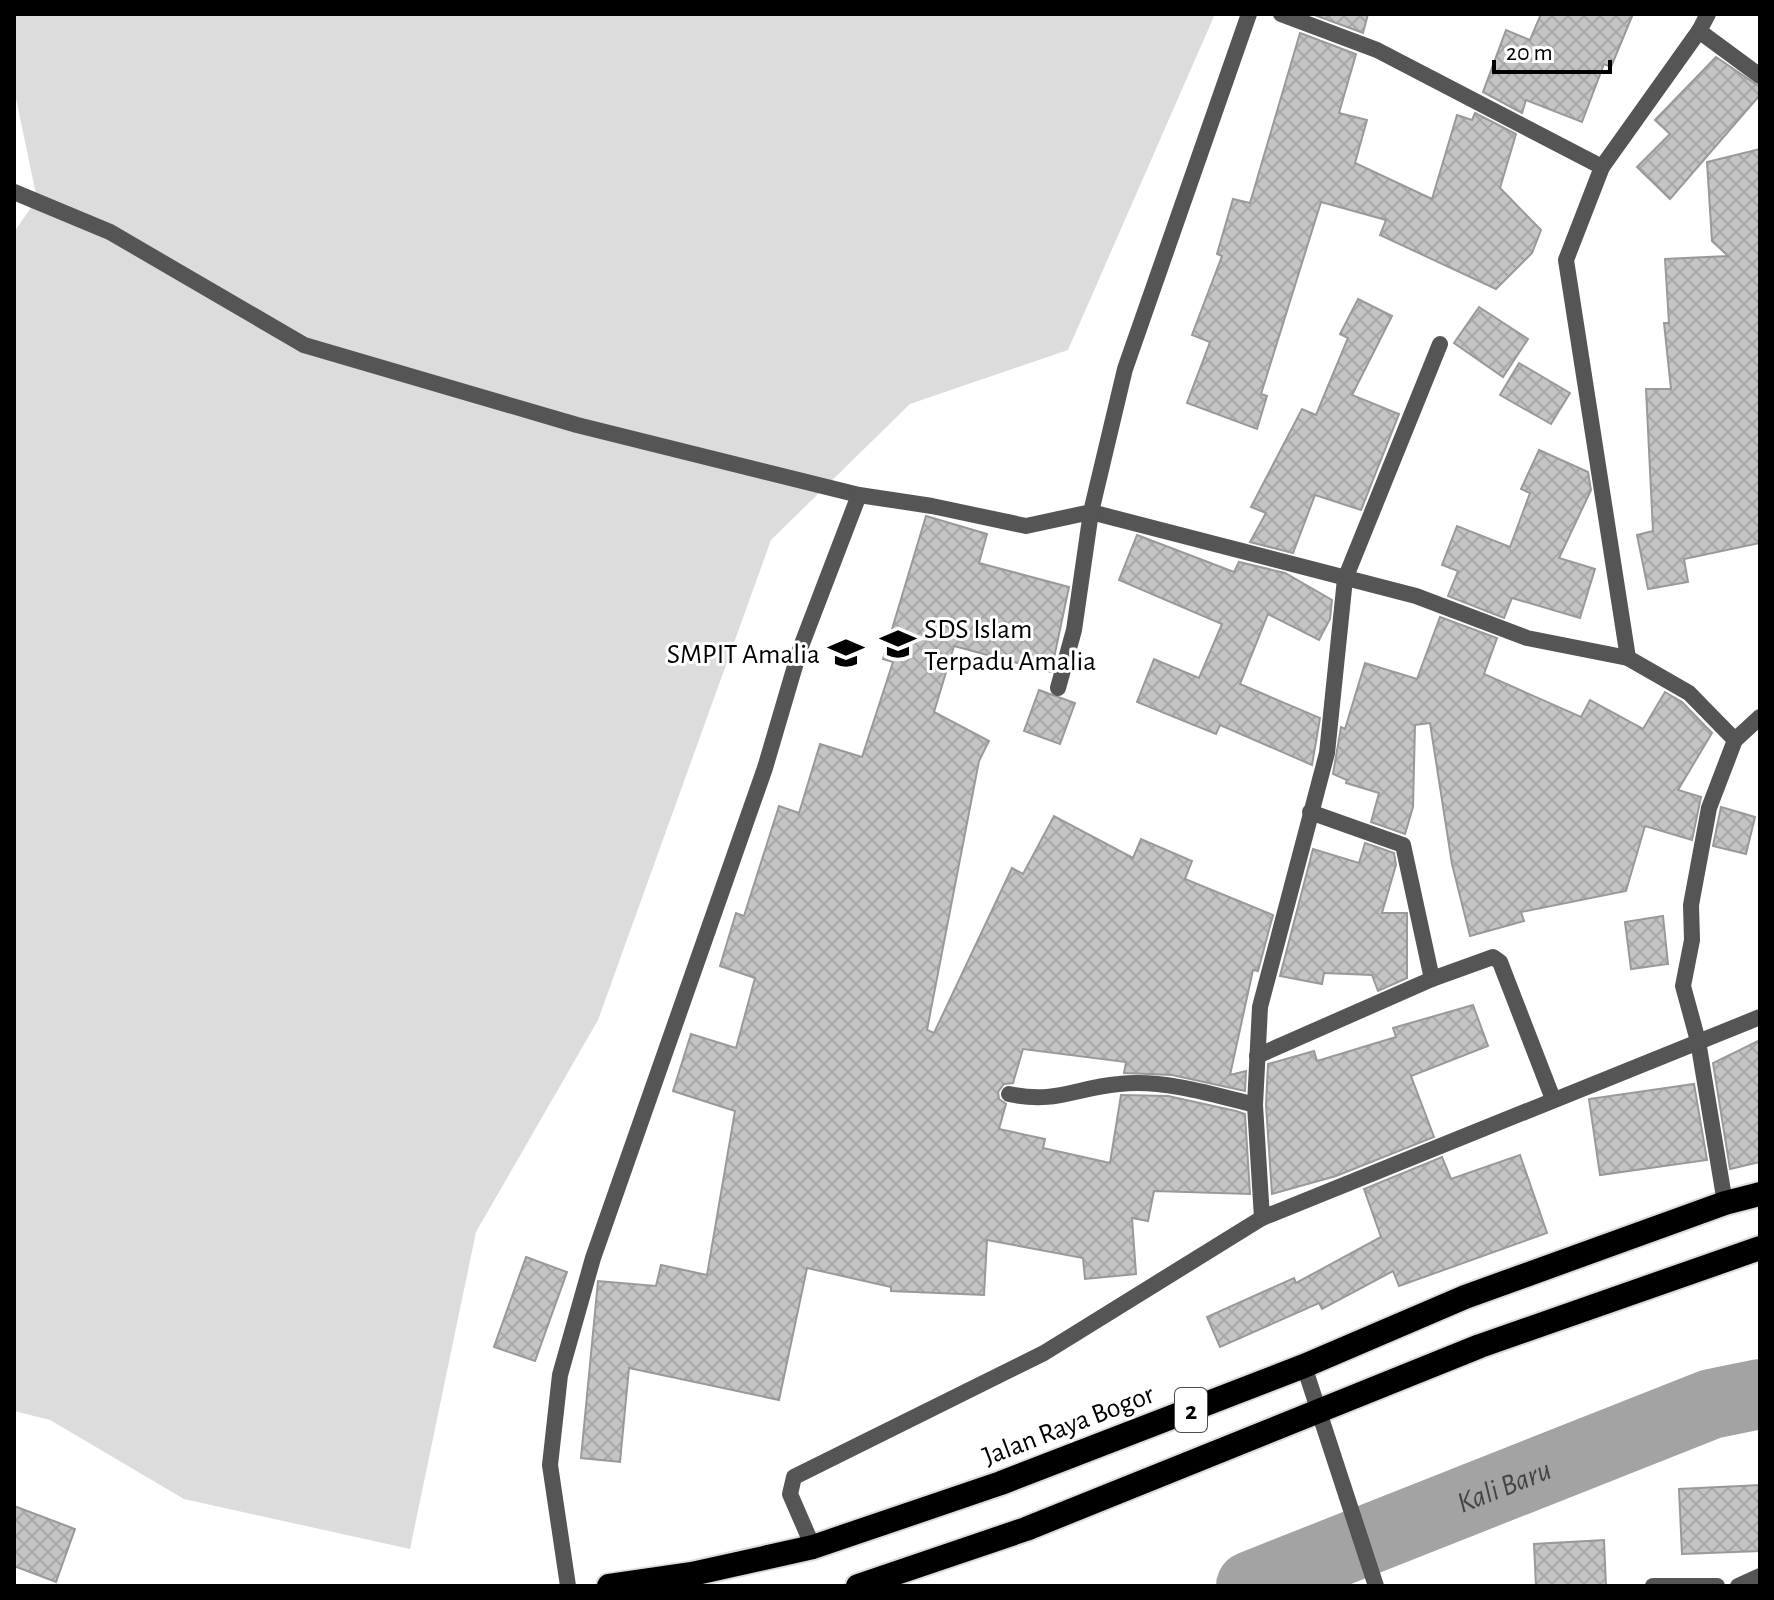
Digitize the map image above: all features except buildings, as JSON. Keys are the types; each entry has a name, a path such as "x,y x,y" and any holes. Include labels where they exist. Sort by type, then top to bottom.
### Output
{"highway":[{"name":"Jalan Raya Bogor","path":"609,1586 692,1574 813,1547 1001,1483 1304,1366 1465,1297 1725,1203 1760,1194"},
{"name":"2","path":"858,1586 1026,1529 1480,1346 1760,1248"}],"street":[{"path":"1058,688 1074,630 1091,512 1125,369 1249,14"},
{"path":"1281,14 1377,50 1602,167"},
{"path":"1628,658 1566,260 1602,167 1708,14"},
{"path":"1699,31 1760,76"},
{"path":"14,192 110,232 304,345 577,425 859,495 932,506 1026,526 1091,512 1416,596 1527,638 1628,658 1689,693 1735,740"},
{"path":"1262,1218 1255,1105 1260,1007 1327,753 1345,579 1440,344"},
{"path":"568,1586 550,1465 563,1361 593,1258 765,768 800,649 859,495"},
{"path":"1725,1203 1698,1041 1683,986 1692,940 1691,905 1709,808 1735,740 1760,717"},
{"path":"1310,812 1403,845 1432,979"},
{"path":"1257,1056 1432,979 1493,957 1500,962 1553,1099"},
{"path":"813,1547 790,1494 794,1477 1044,1353 1262,1218 1760,1017"},
{"path":"1009,1094 1045,1100 1082,1090 1138,1083 1205,1093 1255,1105"},
{"path":"1304,1366 1376,1586"},
{"path":"1738,1586 1760,1576"},
{"path":"1653,1586 1717,1586"}],"shaded area":[{"path":"14,14 1215,14 1068,350 910,404 771,540 598,1020 476,1232 410,1549 184,1499 50,1420 14,1411 14,232 37,199 14,89"}],"waterway":[{"name":"Kali Baru","path":"1251,1586 1711,1404 1760,1394"}],"place":[{"name":"SDS Islam Terpadu Amalia","path":"898,644"},
{"name":"SMPIT Amalia","path":"846,653"}]}
